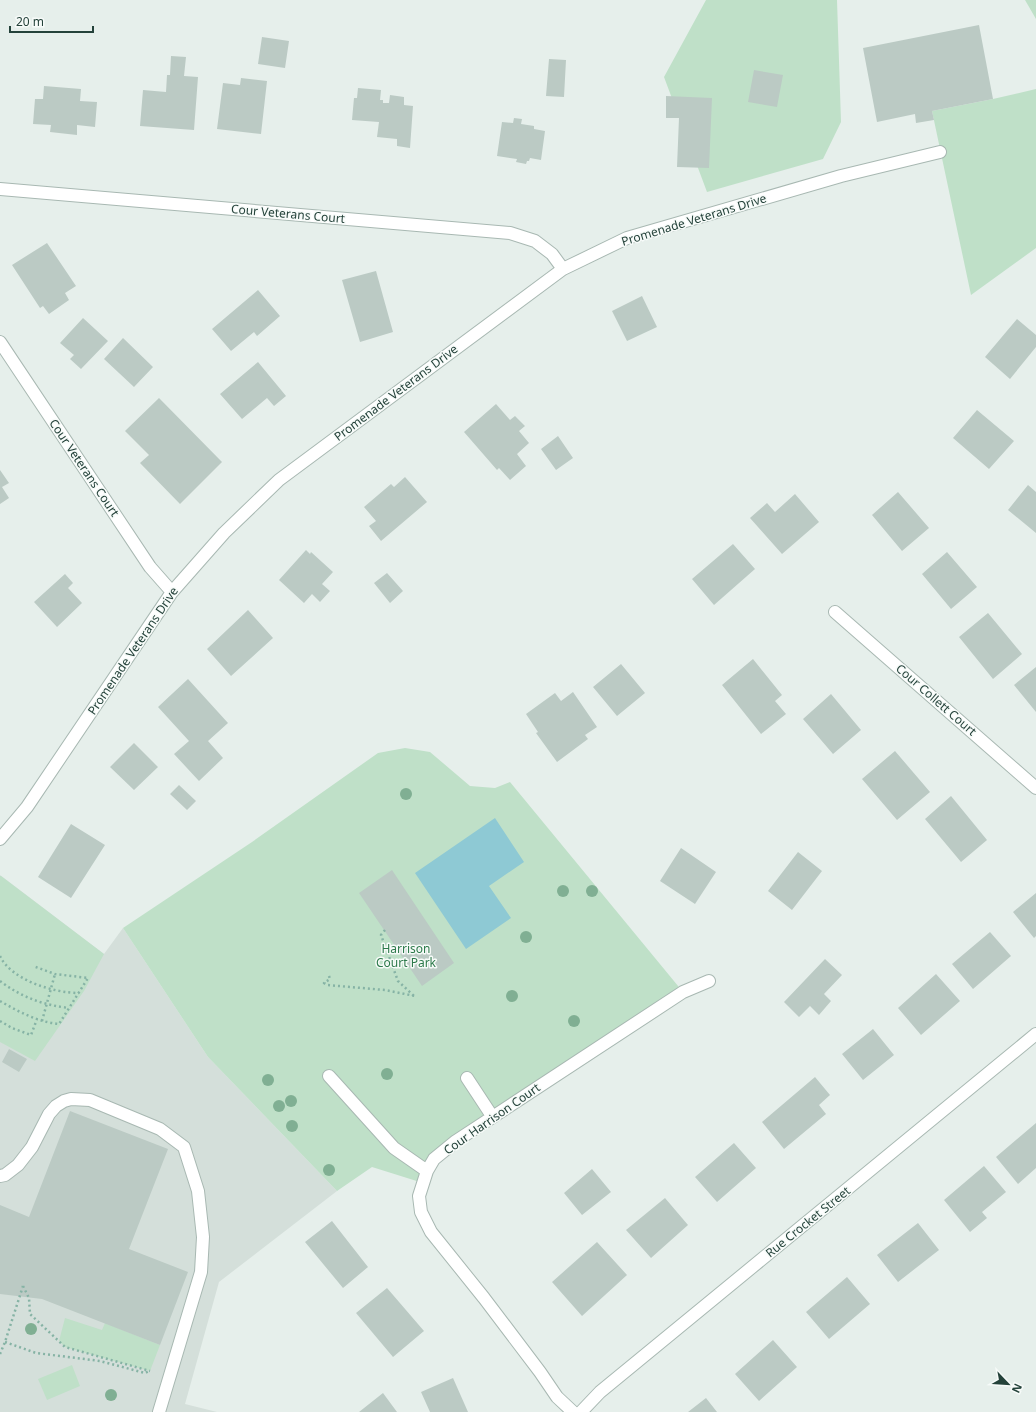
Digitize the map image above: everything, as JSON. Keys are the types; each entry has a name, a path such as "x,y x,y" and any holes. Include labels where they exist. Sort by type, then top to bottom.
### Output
{"street":[{"name":"Promenade Veterans Drive","path":"0,840 27,807 172,592 224,533 280,480 563,269 627,238 841,176 940,152"},
{"name":"Cour Veterans Court","path":"0,189 510,233 535,241 552,254 563,269"},
{"name":"Cour Veterans Court","path":"0,342 150,567 172,592"},
{"name":"Cour Collett Court","path":"836,612 1036,788"},
{"name":"Cour Harrison Court","path":"573,1412 557,1397 484,1298 430,1232 421,1212 419,1196 427,1171 434,1160 456,1141 683,992 709,981"},
{"name":"Rue Crocket Street","path":"582,1412 606,1387 1036,1034"},
{"path":"329,1076 394,1148 427,1171"},
{"path":"467,1078 492,1116"},
{"path":"0,1176 5,1175 18,1165 32,1147 49,1114 56,1106 71,1099 90,1100 160,1129 184,1147 198,1191 204,1237 201,1272 159,1412"}],"path":[{"path":"329,976 330,979 324,983 327,986 384,990 415,996 398,981 381,935 385,930"},
{"path":"0,956 3,963 26,981 68,993 79,993"},
{"path":"0,1001 42,1021 59,1024 88,978 55,974 33,966"},
{"path":"42,1021 55,974"},
{"path":"0,981 32,1000 69,1008"},
{"path":"0,1021 12,1028 31,1035 37,1019"},
{"path":"0,1354 23,1286 29,1298 30,1314 65,1347 150,1371 145,1373 100,1361 36,1353 5,1342"}],"shaded area":[{"path":"0,875 104,954 123,928 208,1057 337,1191 219,1282 185,1404 217,1412 0,1412"}],"green space":[{"path":"706,0 837,0 841,122 823,159 707,192 664,77"},
{"path":"1025,0 1036,0 1036,19"},
{"path":"1036,89 1036,248 971,295 932,111"},
{"name":"Harrison Court Park","path":"405,748 430,752 470,786 495,788 510,782 683,992 456,1141 423,1183 372,1167 337,1191 208,1057 123,928 252,842 378,753"},
{"path":"0,876 104,954 84,991 35,1061 0,1042"},
{"path":"65,1318 102,1330 105,1323 160,1345 150,1371 65,1347 59,1341"},
{"path":"72,1365 80,1386 47,1400 38,1379"}],"water":[{"path":"495,818 524,862 489,886 511,918 466,949 415,873"}],"building":[{"path":"979,25 993,99 932,111 934,120 916,123 915,114 877,122 863,48"},
{"path":"262,37 289,41 285,68 258,64"},
{"path":"171,56 186,57 184,76 198,77 194,130 140,126 143,90 166,92 167,75 170,75"},
{"path":"549,59 566,60 564,97 546,96"},
{"path":"754,70 783,75 777,107 748,102"},
{"path":"241,78 267,81 261,134 217,129 223,83 240,85"},
{"path":"44,86 81,89 80,101 97,102 95,127 77,125 77,135 50,132 51,125 33,124 35,99 43,99"},
{"path":"358,88 381,90 380,100 383,100 383,103 389,103 390,95 404,97 404,105 413,106 410,148 397,146 397,139 377,137 379,122 352,120 354,98 357,98"},
{"path":"666,96 712,98 709,168 677,167 679,118 666,118"},
{"path":"514,118 522,119 521,124 534,126 534,129 545,131 541,160 530,158 526,164 516,162 517,159 497,156 502,122 513,123"},
{"path":"47,243 76,286 65,293 69,300 49,314 43,306 40,308 12,265"},
{"path":"376,271 393,332 360,342 342,280"},
{"path":"258,290 280,316 257,336 254,332 231,351 212,329"},
{"path":"642,296 657,327 627,341 612,311"},
{"path":"83,318 108,341 81,369 70,359 74,355 60,343"},
{"path":"1017,319 1036,335 1036,347 1010,379 985,357"},
{"path":"123,338 153,367 134,387 104,359"},
{"path":"258,362 286,396 274,406 267,398 242,419 220,394"},
{"path":"159,398 222,462 180,504 140,463 149,455 125,431"},
{"path":"496,404 510,420 515,416 525,426 519,431 529,443 517,454 526,466 510,480 499,468 497,470 464,432"},
{"path":"977,410 1014,441 989,469 953,438"},
{"path":"558,436 573,458 556,470 541,449"},
{"path":"0,470 9,483 2,487 9,498 0,504"},
{"path":"405,477 427,502 381,541 369,526 376,521 364,507 391,484 394,487"},
{"path":"1028,485 1036,492 1036,533 1008,510"},
{"path":"898,492 929,528 902,551 872,515"},
{"path":"795,494 819,522 782,554 750,518 767,503 775,512"},
{"path":"733,544 755,569 714,605 692,579"},
{"path":"306,550 310,554 311,552 333,572 322,584 330,591 320,602 312,594 304,603 279,580"},
{"path":"947,552 977,587 951,609 922,574"},
{"path":"387,573 403,591 390,603 374,583"},
{"path":"65,574 73,583 68,588 82,603 57,627 34,602"},
{"path":"248,610 273,638 231,676 207,649"},
{"path":"988,613 1022,654 993,679 959,637"},
{"path":"753,659 782,695 775,701 786,714 761,734 722,685"},
{"path":"621,664 645,693 617,716 593,687"},
{"path":"1036,667 1036,712 1014,685"},
{"path":"188,679 228,723 208,741 223,758 199,781 174,754 189,741 158,707"},
{"path":"573,692 597,727 585,735 588,739 557,762 536,733 538,732 526,714 555,693 561,701"},
{"path":"831,694 861,730 833,754 803,719"},
{"path":"134,743 158,767 134,790 110,767"},
{"path":"895,751 930,792 897,820 862,779"},
{"path":"179,785 196,801 187,810 170,794"},
{"path":"951,796 987,840 961,862 925,819"},
{"path":"71,824 105,845 71,898 38,877"},
{"path":"681,848 716,872 695,904 660,881"},
{"path":"798,852 822,871 792,910 768,891"},
{"path":"392,870 454,963 422,986 359,893"},
{"path":"1036,893 1036,936 1034,938 1013,912"},
{"path":"990,932 1011,956 973,989 952,964"},
{"path":"825,959 842,975 824,994 831,1001 819,1015 810,1006 799,1017 784,1002"},
{"path":"936,974 960,1001 921,1035 898,1008"},
{"path":"873,1029 894,1055 863,1080 842,1054"},
{"path":"9,1049 27,1059 19,1072 2,1062"},
{"path":"815,1077 830,1095 819,1105 826,1114 784,1149 762,1122"},
{"path":"70,1111 168,1149 129,1249 188,1272 160,1345 42,1299 0,1294 0,1205 29,1217"},
{"path":"1036,1123 1036,1168 1018,1184 996,1157"},
{"path":"734,1143 756,1168 717,1202 695,1177"},
{"path":"984,1166 1006,1192 982,1212 987,1218 970,1232 944,1200"},
{"path":"592,1169 611,1192 582,1215 564,1193"},
{"path":"665,1198 688,1225 651,1258 626,1230"},
{"path":"332,1221 368,1267 343,1288 305,1242"},
{"path":"918,1223 939,1250 898,1282 877,1255"},
{"path":"597,1242 627,1275 582,1316 552,1282"},
{"path":"847,1277 870,1304 829,1339 806,1312"},
{"path":"387,1288 424,1331 393,1357 356,1313"},
{"path":"773,1340 797,1367 759,1401 735,1374"},
{"path":"453,1378 468,1412 430,1412 421,1392"},
{"path":"383,1393 397,1412 359,1412"},
{"path":"706,1398 717,1412 688,1412"}]}
